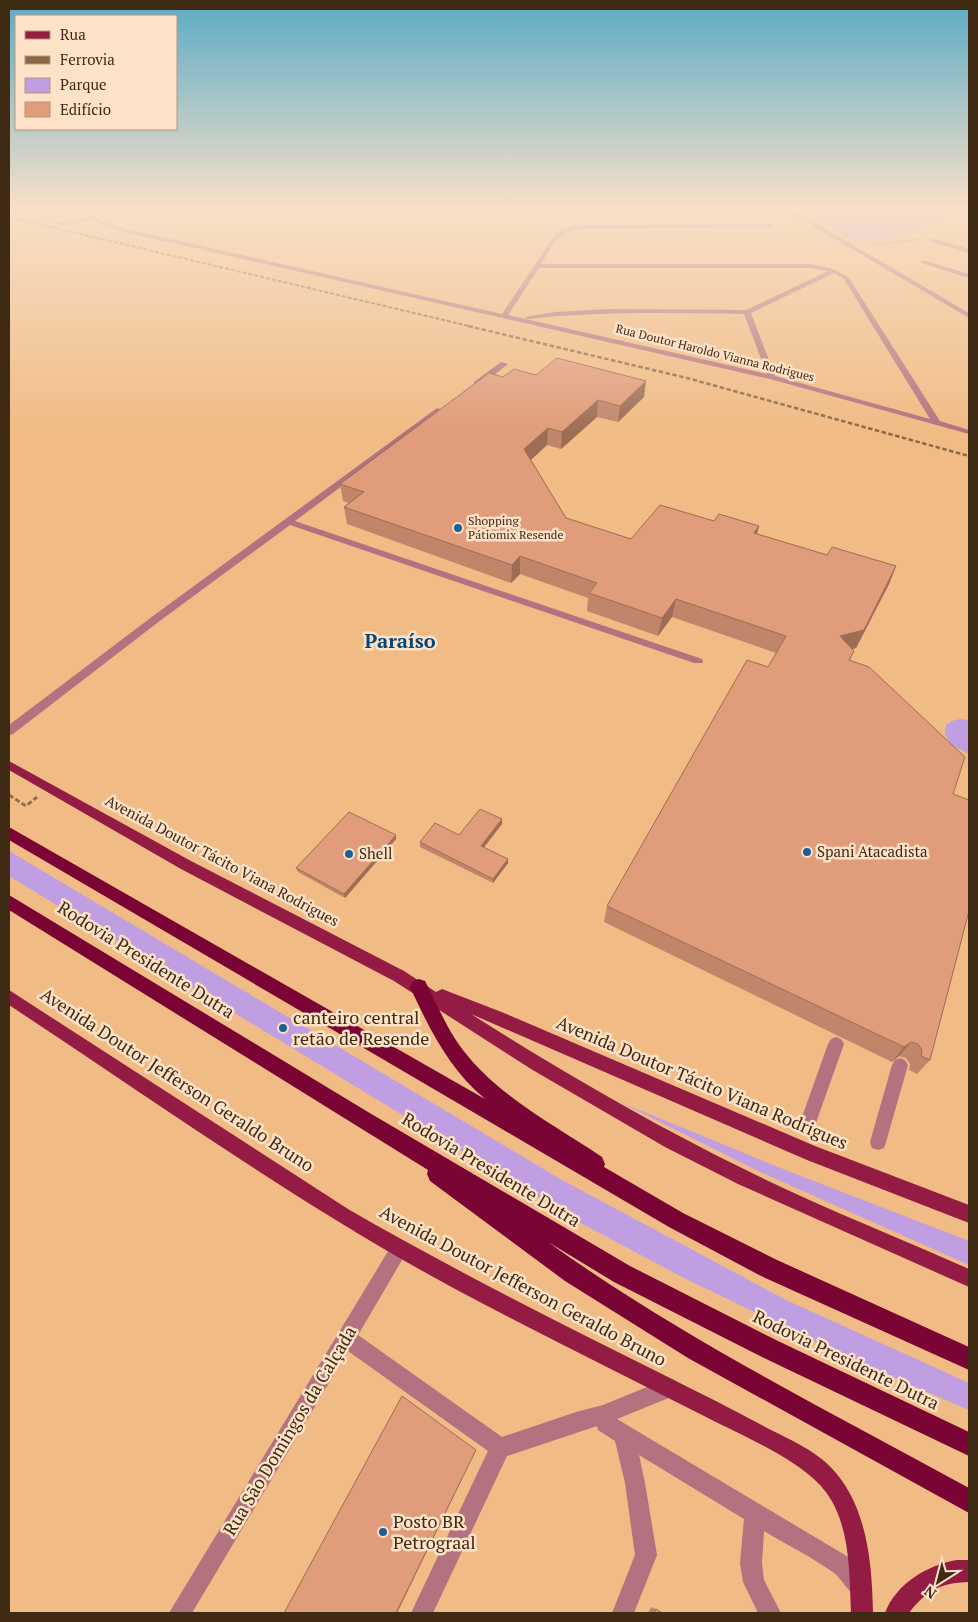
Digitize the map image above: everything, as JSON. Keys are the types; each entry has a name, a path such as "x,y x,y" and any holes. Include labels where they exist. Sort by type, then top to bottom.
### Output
{"highway":[{"path":"9,834 676,1220 769,1268 969,1359"},
{"name":"Rodovia Presidente Dutra","path":"9,902 361,1119 622,1274 770,1349 969,1444"},
{"path":"419,988 459,1060 478,1081 502,1100 676,1220"},
{"path":"361,1119 572,1273 696,1350 969,1501"}],"main road":[{"name":"Avenida Doutor Tácito Viana Rodrigues","path":"9,765 186,865 419,988 536,1064 671,1141 744,1178 969,1278"},
{"name":"Avenida Doutor Tácito Viana Rodrigues","path":"419,988 517,1026 813,1154 969,1214"},
{"name":"Avenida Doutor Jefferson Geraldo Bruno","path":"9,997 342,1215 399,1249 805,1459 829,1480 845,1507 854,1533 862,1604"},
{"path":"896,1613 926,1579 954,1570 969,1571"}],"street":[{"name":"Rua Doutor Haroldo Vianna Rodrigues","path":"356,282 772,377 969,432"},
{"path":"505,315 526,282"},
{"path":"521,319 574,312 620,310 747,312 811,282"},
{"path":"848,282 937,423"},
{"path":"911,282 969,316"},
{"path":"747,312 772,377"},
{"path":"465,392 504,364"},
{"path":"9,731 288,521 450,403"},
{"path":"288,521 698,661"},
{"path":"810,1117 836,1044"},
{"path":"878,1142 900,1066"},
{"name":"Rua São Domingos da Calçada","path":"180,1613 399,1249"},
{"path":"346,1338 500,1448"},
{"path":"422,1613 500,1448 576,1422 603,1415 669,1388"},
{"path":"605,1423 842,1566 853,1577 862,1604"},
{"path":"623,1613 646,1555 635,1483 624,1436"},
{"path":"755,1515 751,1563 754,1582 770,1613"}],"path":[{"path":"9,796 26,806"}],"green space":[{"path":"960,719 969,720 969,754 952,745 945,735 946,725"},
{"path":"9,851 562,1180 786,1300 969,1383 969,1410 855,1361 684,1278 577,1221 9,876"},
{"path":"620,1102 788,1171 969,1241 969,1265 758,1171"}],"building":[{"path":"557,358 646,381 620,406 598,400 562,432 548,428 524,449 566,518 631,539 660,505 714,521 719,514 759,526 754,533 827,555 832,547 896,566 864,630 840,636 854,651 849,660 869,667 965,757 953,794 969,800 969,911 930,1060 921,1056 922,1050 918,1044 911,1042 904,1047 607,906 747,660 768,667 786,636 676,599 662,618 589,593 597,583 520,556 512,565 344,507 364,492 340,484 489,373 503,377 514,369 536,375"},
{"name":"Shell","path":"480,809 502,819 481,846 508,859 493,879 420,842 435,823 459,835"},
{"name":"Shell","path":"349,812 396,835 344,894 296,868"},
{"name":"Posto BR Petrograal","path":"402,1396 476,1450 396,1613 284,1613"},
{"path":"656,1609 662,1613 654,1613"}],"railway":[{"path":"282,282 473,327"},
{"path":"468,326 687,378 969,456"}],"place":[{"name":"Shopping Pátiomix Resende","path":"458,528"},
{"name":"Spani Atacadista","path":"807,852"},
{"name":"Shell","path":"349,854"},
{"name":"canteiro central retão de Resende","path":"283,1028"},
{"name":"Posto BR Petrograal","path":"383,1532"}],"district":[{"name":"Paraíso","path":"400,641"}]}
